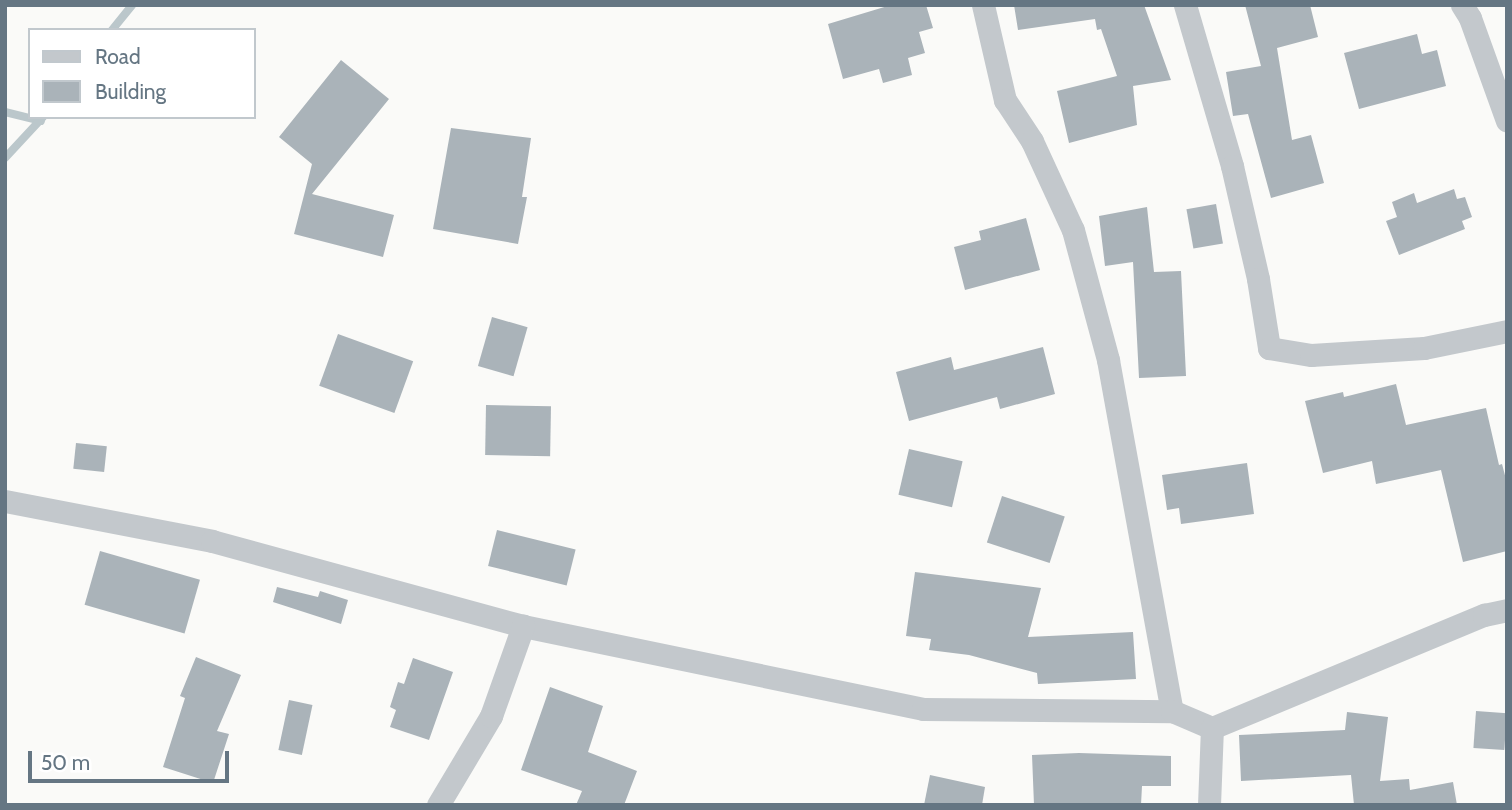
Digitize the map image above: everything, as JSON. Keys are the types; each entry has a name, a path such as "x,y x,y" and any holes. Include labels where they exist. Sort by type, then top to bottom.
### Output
{"street":[{"path":"983,5 1005,100 1032,141 1073,230 1108,360 1172,711"},
{"path":"1185,5 1232,166 1258,279 1269,348 1311,355 1424,348 1507,331"},
{"path":"1462,5 1470,18 1507,121"},
{"path":"5,501 212,541 523,626 923,709 1172,711 1212,727 1484,615 1507,610"},
{"path":"438,805 491,716 523,626"},
{"path":"1209,805 1212,727"}],"building":[{"path":"891,5 926,5 933,28 919,32 925,53 908,58 912,75 883,83 879,69 843,79 828,24"},
{"path":"1014,5 1144,5 1171,80 1133,86 1137,125 1069,143 1057,91 1117,76 1101,29 1097,30 1095,19 1018,30"},
{"path":"1245,5 1310,5 1318,37 1277,48 1292,140 1311,135 1324,183 1271,198 1248,114 1233,116 1226,72 1261,66"},
{"path":"1417,34 1422,54 1437,50 1446,86 1359,109 1344,53"},
{"path":"341,60 389,99 312,194 394,215 383,257 294,234 312,164 279,137"},
{"path":"451,128 531,138 522,197 527,197 518,244 433,229"},
{"path":"1454,189 1457,199 1465,197 1472,217 1462,221 1465,229 1399,255 1386,221 1397,217 1392,202 1414,193 1417,203"},
{"path":"1216,204 1223,243 1193,249 1186,209"},
{"path":"1147,207 1154,272 1181,271 1186,376 1139,378 1133,262 1105,266 1099,216"},
{"path":"1026,218 1040,270 965,290 954,247 981,240 979,231"},
{"path":"492,317 528,327 514,376 478,366"},
{"path":"338,334 413,361 394,413 319,386"},
{"path":"1043,347 1055,394 1000,409 997,397 909,421 896,372 951,357 954,370"},
{"path":"1396,384 1406,425 1486,408 1499,465 1502,464 1507,483 1507,551 1463,562 1441,470 1376,484 1372,461 1323,473 1305,401 1343,392 1344,397"},
{"path":"486,405 551,406 550,456 485,455"},
{"path":"76,443 107,446 104,472 73,469"},
{"path":"909,449 963,461 952,507 898,495"},
{"path":"1247,463 1254,514 1181,524 1179,508 1167,510 1162,475"},
{"path":"1002,496 1065,516 1050,563 987,543"},
{"path":"497,530 576,550 567,585 488,566"},
{"path":"100,551 200,580 185,633 85,605"},
{"path":"915,572 1041,588 1028,637 1133,632 1136,679 1038,684 1037,673 969,655 929,650 931,639 906,636"},
{"path":"277,587 318,597 320,591 348,600 341,624 273,602"},
{"path":"196,657 241,675 217,731 229,734 213,783 163,767 185,698 180,696"},
{"path":"413,658 453,672 429,740 390,727 396,710 390,707 398,682 404,684"},
{"path":"550,687 603,706 588,752 637,771 624,805 576,805 582,791 521,770"},
{"path":"289,700 312,705 302,755 278,750"},
{"path":"1476,711 1507,713 1504,750 1473,748"},
{"path":"1347,712 1388,717 1380,781 1409,779 1410,790 1453,782 1457,805 1354,805 1351,775 1241,781 1239,735 1345,730"},
{"path":"1079,753 1171,756 1171,786 1142,786 1141,805 1034,805 1032,755"},
{"path":"930,775 985,787 982,805 924,805"}],"waterway":[{"path":"114,28 132,5"},
{"path":"5,112 28,118"},
{"path":"33,119 41,121"},
{"path":"5,158 41,119"}]}
